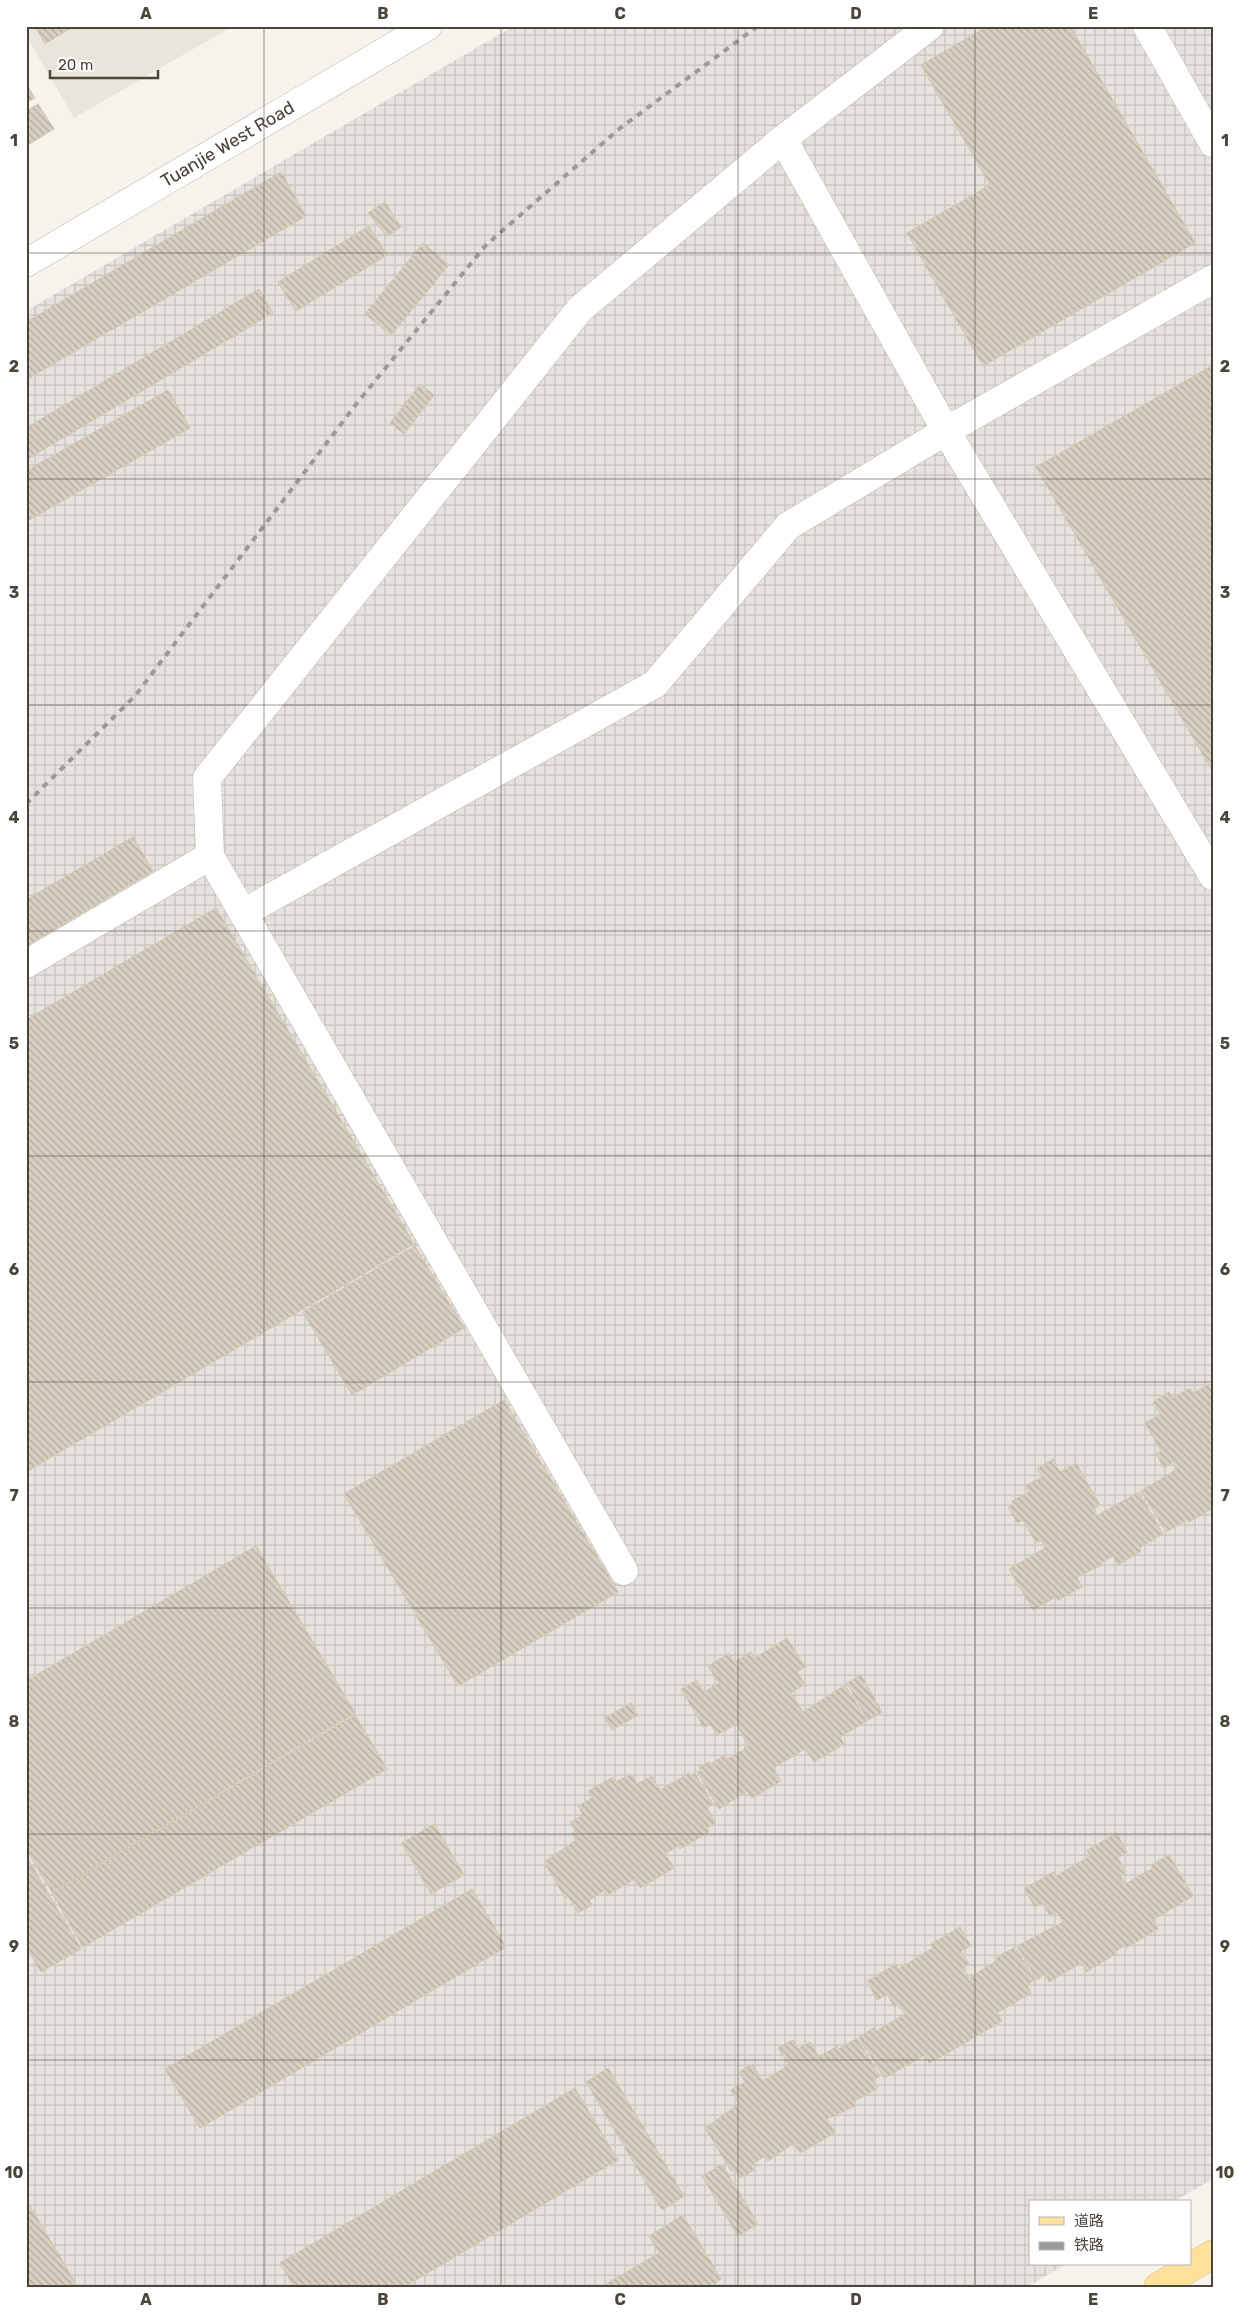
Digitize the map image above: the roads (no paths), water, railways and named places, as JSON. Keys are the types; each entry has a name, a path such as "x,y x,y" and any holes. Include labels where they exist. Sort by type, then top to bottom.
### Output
{"main road":[{"path":"1158,2287 1213,2254"}],"street":[{"name":"Tuanjie West Road","path":"26,263 428,26"},
{"path":"624,1571 210,856 207,778 580,309 783,139 930,26"},
{"path":"1148,26 1213,143"},
{"path":"783,139 946,432 1213,876"},
{"path":"243,913 655,684 788,526 946,432 1213,279"},
{"path":"26,964 210,856"}],"railway":[{"path":"26,804 135,696 357,403 486,245 619,129 758,26"}]}
